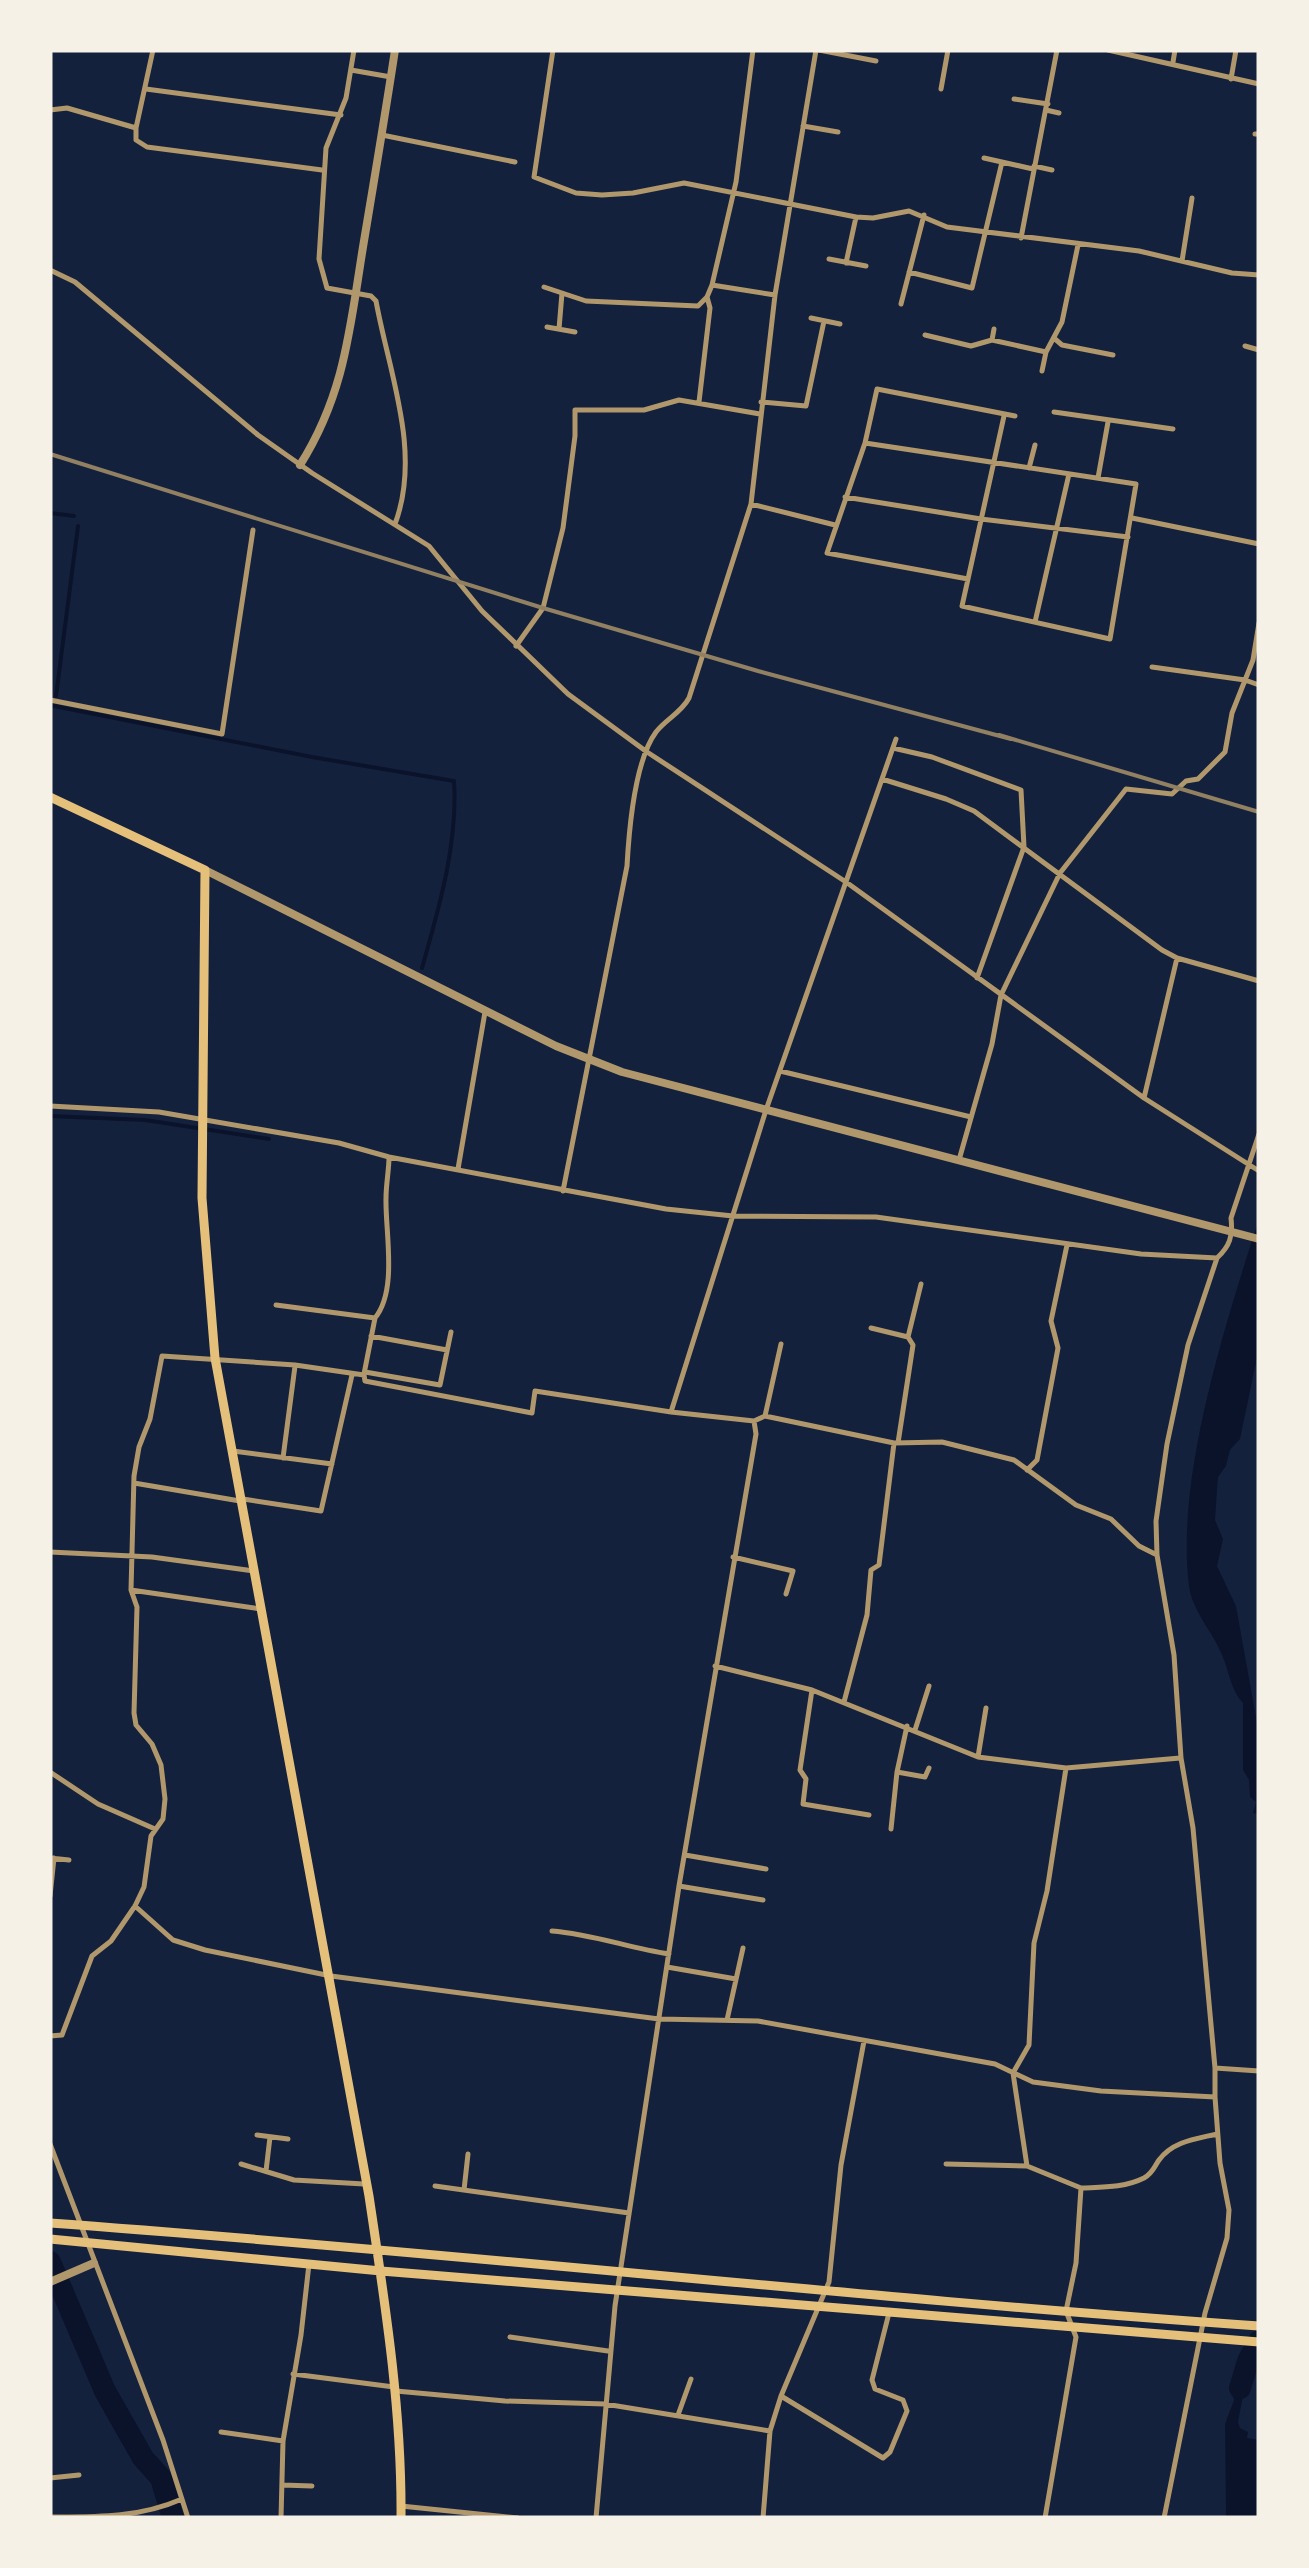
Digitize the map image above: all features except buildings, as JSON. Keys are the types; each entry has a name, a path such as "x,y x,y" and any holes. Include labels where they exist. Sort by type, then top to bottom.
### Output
{"main road":[{"path":"50,798 205,870 200,1119 215,1358 378,2249 394,2389 401,2518"},
{"path":"50,2223 1259,2326"},
{"path":"50,2239 381,2271 1259,2342"}],"street":[{"path":"153,50 136,140 148,148 324,170"},
{"path":"354,50 341,115 326,148 319,258 328,288 371,296 376,301 406,447 404,500 395,524"},
{"path":"300,465 318,436 343,371 394,50"},
{"path":"554,50 534,177 576,193 633,194 684,183 856,217 909,212 947,227 985,234 1139,251 1259,275"},
{"path":"544,286 586,301 698,306 707,297 733,193 753,50"},
{"path":"563,1191 627,866 629,821 657,732 684,708 689,698 751,504 776,295 817,50 876,61"},
{"path":"941,90 948,50"},
{"path":"1021,238 1058,50"},
{"path":"1108,50 1259,84"},
{"path":"1173,62 1175,50"},
{"path":"1231,80 1236,50"},
{"path":"351,70 390,77"},
{"path":"146,88 341,115"},
{"path":"1014,99 1059,113"},
{"path":"50,110 67,108 136,128"},
{"path":"803,126 838,132"},
{"path":"382,135 515,162"},
{"path":"984,158 1052,170"},
{"path":"909,272 972,288 1002,162"},
{"path":"1182,261 1192,198"},
{"path":"901,304 924,216"},
{"path":"846,262 856,217"},
{"path":"1042,371 1046,352 1062,322 1078,246"},
{"path":"828,259 866,266"},
{"path":"50,270 74,282 258,435 428,546 482,611 568,694 648,752 846,882 1144,1098 1259,1172"},
{"path":"712,286 776,295"},
{"path":"559,329 562,293"},
{"path":"698,402 710,308 707,297"},
{"path":"811,318 840,324"},
{"path":"761,402 806,406 824,321"},
{"path":"546,327 575,332"},
{"path":"992,340 994,329"},
{"path":"925,336 971,346 992,340 1046,352"},
{"path":"1055,339 1062,345 1113,355"},
{"path":"1245,346 1259,350"},
{"path":"968,579 827,553 865,443 877,389 1015,416"},
{"path":"516,646 543,608 562,528 575,410 644,410 665,402 698,402 760,414"},
{"path":"1054,412 1173,429"},
{"path":"865,443 994,462 1136,484 1110,639 962,606 982,519 994,462 1004,414"},
{"path":"1098,478 1108,421"},
{"path":"1030,468 1035,446"},
{"path":"1035,622 1069,474"},
{"path":"845,497 982,519 1128,536"},
{"path":"751,504 835,524"},
{"path":"1132,518 1259,544"},
{"path":"50,700 222,734 252,530"},
{"path":"959,1160 992,1044 1001,995 1060,874 1126,789 1172,794 1186,781 1198,778 1225,752 1232,713 1253,660 1259,623"},
{"path":"1152,667 1259,685"},
{"path":"671,1412 766,1110 896,739"},
{"path":"893,748 932,757 1021,790 1024,847 977,978"},
{"path":"882,779 974,811 1162,950 1177,958 1259,981"},
{"path":"205,870 485,1009 622,1072 1256,1239"},
{"path":"1144,1098 1177,958"},
{"path":"458,1169 485,1009"},
{"path":"780,1071 971,1117"},
{"path":"50,1106 158,1112 200,1119 666,1209 734,1216 876,1217 1141,1254 1217,1258"},
{"path":"1164,2518 1229,2210 1217,2134 1194,1828 1181,1758 1174,1655 1157,1555 1156,1521 1188,1345 1217,1258 1227,1248 1232,1218 1259,1134"},
{"path":"390,1157 386,1197 389,1262 381,1310 371,1336 365,1381 532,1412 535,1391 671,1412 754,1421 765,1416 896,1443 942,1442 1014,1460 1076,1505 1111,1519 1139,1546 1157,1555"},
{"path":"1027,1470 1037,1460 1058,1348 1051,1322 1067,1245"},
{"path":"908,1337 921,1284"},
{"path":"276,1305 375,1318"},
{"path":"844,1702 866,1615 871,1570 878,1565 913,1344 908,1337 872,1328"},
{"path":"50,2036 62,2035 92,1956 111,1941 135,1906 144,1886 151,1836 162,1819 166,1799 161,1764 152,1744 136,1725 137,1607 131,1590 134,1483 162,1356 295,1365 440,1385 450,1332"},
{"path":"371,1336 447,1350"},
{"path":"765,1416 781,1344"},
{"path":"284,1458 295,1365"},
{"path":"134,1483 321,1511 352,1374"},
{"path":"596,2518 608,2351 658,2020 756,1434 754,1421"},
{"path":"230,1451 332,1464"},
{"path":"50,1552 133,1556 254,1571"},
{"path":"733,1557 793,1571 786,1594"},
{"path":"131,1590 261,1609"},
{"path":"716,1666 812,1690 978,1756 1066,1768 1181,1758"},
{"path":"915,1730 928,1686"},
{"path":"812,1690 800,1770 806,1779 803,1804 869,1815"},
{"path":"978,1756 986,1708"},
{"path":"890,1830 908,1726"},
{"path":"897,1772 925,1777 929,1768"},
{"path":"1027,2166 1013,2073 1030,2046 1034,1943 1047,1891 1066,1768"},
{"path":"50,1772 98,1804 156,1829"},
{"path":"685,1855 766,1869"},
{"path":"50,1896 52,1858 69,1860"},
{"path":"680,1886 763,1900"},
{"path":"135,1906 172,1940 331,1976 658,2020 758,2020 995,2064 1033,2082 1101,2092 1215,2097"},
{"path":"552,1931 589,1934 624,1947 669,1954"},
{"path":"727,2020 743,1948"},
{"path":"667,1967 736,1980"},
{"path":"764,2518 770,2431 825,2291 834,2248 841,2165 864,2041"},
{"path":"1215,2068 1259,2071"},
{"path":"946,2164 1027,2166 1081,2188 1121,2186 1152,2174 1160,2158 1174,2146 1217,2134"},
{"path":"257,2135 288,2139"},
{"path":"266,2171 270,2137"},
{"path":"50,2144 82,2242 94,2263 163,2440 188,2518"},
{"path":"464,2190 468,2154"},
{"path":"241,2164 294,2180 367,2184"},
{"path":"435,2186 630,2213"},
{"path":"1045,2518 1076,2337 1066,2311 1076,2263 1081,2188"},
{"path":"50,2282 94,2263"},
{"path":"281,2518 284,2441 309,2264"},
{"path":"781,2396 883,2458 890,2452 907,2411 904,2400 874,2390 872,2380 889,2313"},
{"path":"510,2338 608,2351"},
{"path":"293,2374 505,2401 605,2404 770,2431"},
{"path":"678,2414 691,2380"},
{"path":"221,2432 284,2441"},
{"path":"50,2478 79,2475"},
{"path":"282,2485 312,2486"},
{"path":"50,2518 112,2518 182,2499"},
{"path":"401,2506 518,2518"}],"water":[{"path":"1259,1219 1259,1348 1240,1439 1230,1450 1218,1477 1215,1520 1223,1539 1217,1566 1236,1606 1259,1734 1259,1814 1253,1813 1256,1802 1250,1797 1249,1780 1243,1770 1243,1703 1191,1595 1187,1544 1189,1498 1206,1401"},
{"path":"1240,2358 1255,2359 1248,2370 1238,2422 1248,2432 1247,2438 1259,2440 1259,2518 1226,2518 1225,2424 1234,2400"}],"waterway":[{"path":"50,513 74,516"},
{"path":"56,696 78,526"},
{"path":"54,706 454,781 450,852 422,968"},
{"path":"50,1116 145,1120 269,1139"},
{"path":"50,2262 105,2391 143,2458 161,2478 173,2518"},
{"path":"1240,2388 1259,2341"}],"railway":[{"path":"50,454 543,608 1011,739"},
{"path":"999,735 1259,812"}]}
